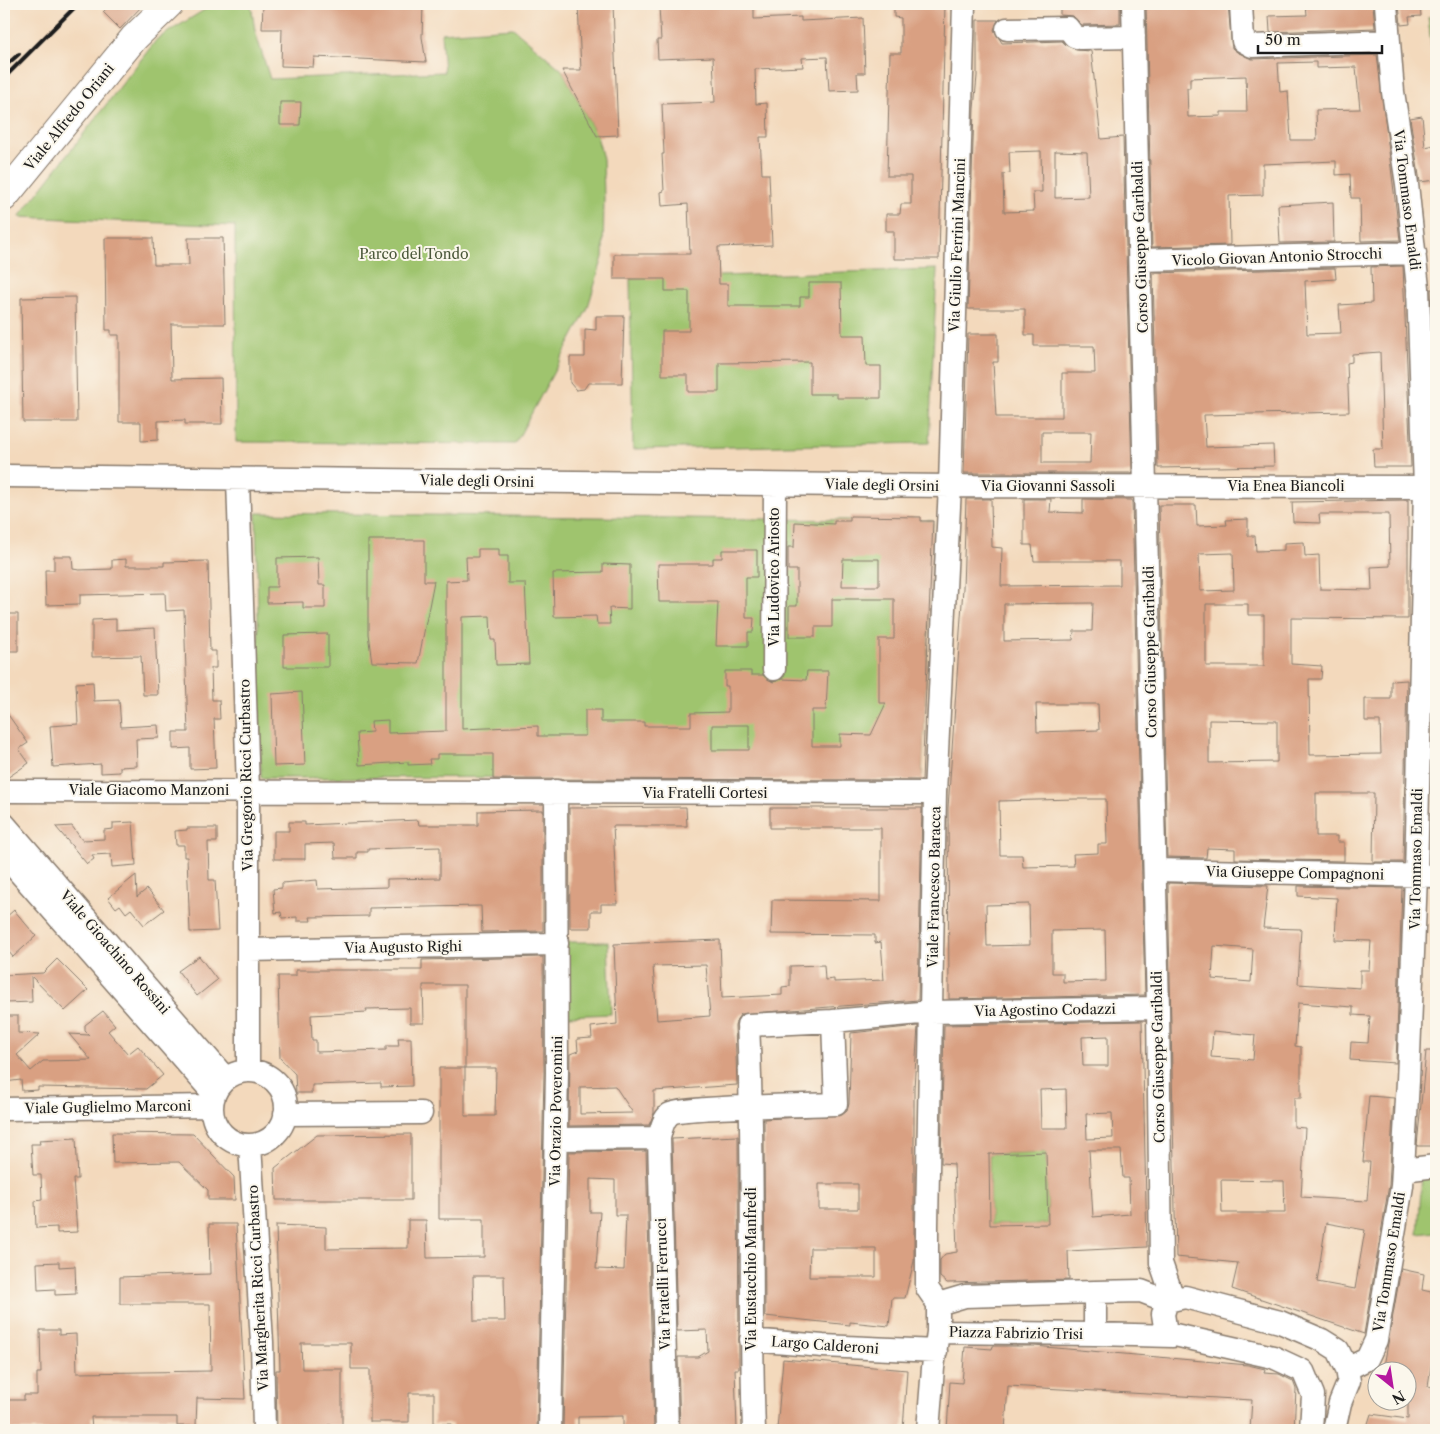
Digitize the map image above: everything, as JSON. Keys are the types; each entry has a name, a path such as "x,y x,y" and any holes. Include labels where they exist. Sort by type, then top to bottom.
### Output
{"main road":[{"name":"Viale Alfredo Oriani","path":"4,197 134,38 169,4"},
{"name":"Viale Alfredo Oriani","path":"134,38 182,4"}],"street":[{"name":"Via Giulio Ferrini Mancini","path":"950,486 964,4"},
{"name":"Corso Giuseppe Garibaldi","path":"1133,4 1155,870 1161,1263 1170,1299"},
{"path":"1241,4 1243,41 1252,46 1389,41"},
{"name":"Via Tommaso Emaldi","path":"1347,1369 1367,1359 1376,1340 1389,1272 1402,1170 1426,876 1431,487 1418,288 1407,184 1393,92 1386,4"},
{"path":"1007,29 1068,28 1074,36 1080,38 1134,37"},
{"name":"Vicolo Giovan Antonio Strocchi","path":"1140,260 1414,253"},
{"name":"Viale degli Orsini","path":"4,476 950,486"},
{"name":"Via Gregorio Ricci Curbastro","path":"238,478 248,790 248,1072"},
{"name":"Via Ludovico Ariosto","path":"774,668 775,484"},
{"name":"Via Giovanni Sassoli","path":"950,486 1146,486"},
{"name":"Viale Francesco Baracca","path":"928,1430 937,1342 932,1296 932,1012 935,793 950,486"},
{"name":"Via Enea Biancoli","path":"1146,486 1431,487"},
{"name":"Viale Giacomo Manzoni","path":"4,791 475,791"},
{"name":"Via Fratelli Cortesi","path":"475,791 694,794 935,793"},
{"name":"Via Orazio Poveromini","path":"550,1430 558,944 556,791"},
{"name":"Viale Gioachino Rossini","path":"4,824 217,1093"},
{"name":"Viale Gioachino Rossini","path":"4,855 217,1093"},
{"name":"Via Giuseppe Compagnoni","path":"1155,870 1426,876"},
{"name":"Via Augusto Righi","path":"248,950 558,944"},
{"name":"Via Agostino Codazzi","path":"833,1021 932,1012 1158,1008"},
{"path":"556,1139 659,1138 662,1127 672,1112 836,1104 833,1021"},
{"name":"Via Eustacchio Manfredi","path":"754,1430 751,1340 752,1108 748,1025 833,1021"},
{"path":"248,1072 259,1073 277,1084 286,1104 281,1126 273,1136 263,1143 250,1145 238,1144 227,1138 216,1124 217,1093 236,1074 248,1072"},
{"name":"Viale Guglielmo Marconi","path":"4,1108 217,1093"},
{"path":"285,1114 421,1113"},
{"name":"Via Fratelli Ferrucci","path":"659,1138 667,1430"},
{"name":"Via Margherita Ricci Curbastro","path":"250,1145 262,1342 264,1430"},
{"path":"1402,1170 1436,1166"},
{"path":"932,1296 1141,1291 1170,1299 1185,1297 1280,1322 1322,1340 1338,1350 1347,1369 1350,1381 1340,1403 1334,1430"},
{"name":"Piazza Fabrizio Trisi","path":"1094,1334 1095,1292"},
{"path":"1170,1299 1163,1314 1163,1325 1166,1333 1173,1336"},
{"name":"Piazza Fabrizio Trisi","path":"937,1342 1094,1334 1173,1336 1273,1357 1303,1370 1313,1395 1311,1430"},
{"name":"Largo Calderoni","path":"751,1340 900,1350 937,1342"}],"green space":[{"name":"Parco del Tondo","path":"214,4 251,4 255,31 270,79 444,72 441,33 513,28 562,70 597,136 603,159 603,257 587,310 515,444 236,442 235,226 19,217 157,39"},
{"path":"1436,16 1436,88 1428,17"},
{"path":"937,269 929,443 633,449 630,279"},
{"path":"256,513 933,521 922,776 261,778"},
{"path":"567,942 608,942 611,1014 567,1016"},
{"path":"1046,1152 1048,1224 990,1225 989,1154"},
{"path":"1436,1172 1436,1232 1418,1234 1422,1174"}],"building":[{"path":"111,4 144,4 120,29 103,12"},
{"path":"263,4 423,4 422,37 426,62 314,57 313,67 281,66 282,29 262,29"},
{"path":"578,4 613,4 618,135 597,136 562,70 581,70"},
{"path":"754,4 754,19 801,17 801,21 863,18 865,73 857,73 858,90 829,91 827,57 802,58 803,67 755,69 756,104 767,103 768,137 760,137 762,174 769,174 772,245 718,247 719,284 728,284 728,306 800,306 800,297 809,297 809,283 841,283 842,335 865,335 866,366 881,366 881,398 837,398 837,394 810,394 810,362 719,363 719,392 688,392 688,375 662,375 662,331 689,331 689,291 665,291 665,279 614,279 614,254 690,254 688,204 662,206 661,192 664,191 662,154 664,154 662,104 715,102 713,57 658,59 657,40 661,40 659,7"},
{"path":"894,4 945,4 939,259 894,259 894,231 886,231 886,214 900,214 901,204 911,204 911,176 887,176 890,53 901,53 901,18 894,17"},
{"path":"1060,4 1120,4 1120,24 1082,25 1073,16 1060,15"},
{"path":"1146,4 1228,4 1232,48 1252,59 1377,55 1400,240 1361,241 1360,198 1351,198 1350,174 1336,175 1336,161 1263,164 1263,195 1229,196 1230,245 1152,247","holes":["1316,62 1316,68 1356,67 1360,109 1316,110 1317,140 1291,140 1288,91 1280,92 1278,63","1246,76 1247,112 1221,112 1221,116 1188,117 1187,88 1190,88 1190,78"]},
{"path":"1306,4 1373,4 1375,28 1270,32 1269,16 1307,15"},
{"path":"1399,4 1420,4 1421,16 1409,17 1410,24 1401,25"},
{"path":"977,20 998,20 994,30 1002,43 1062,41 1076,50 1091,51 1101,139 1123,137 1132,473 964,473 968,334 998,334 998,362 993,362 996,417 1062,417 1062,373 1095,373 1094,346 1034,346 1034,335 1025,335 1025,309 968,309 974,109 977,76","holes":["1041,151 1042,192 1033,192 1034,211 1004,212 1003,174 1010,173 1009,152","1055,151 1087,152 1089,197 1055,198","1042,432 1091,432 1090,463 1042,463"]},
{"path":"280,102 301,102 300,125 280,125"},
{"path":"1422,116 1425,147 1435,145 1436,180 1420,182 1410,118"},
{"path":"1333,202 1334,242 1280,243 1278,205"},
{"path":"105,238 153,238 154,265 189,265 188,238 223,238 225,324 171,324 172,379 221,378 222,424 185,424 185,420 158,421 158,440 141,441 141,422 119,422 119,335 111,335 111,330 106,330"},
{"path":"1403,266 1411,467 1374,467 1373,449 1383,449 1380,352 1352,354 1352,362 1347,363 1349,412 1204,415 1206,447 1273,445 1274,466 1158,468 1153,273 1335,268 1336,279 1305,281 1307,334 1341,333 1339,305 1372,303 1371,267"},
{"path":"1431,289 1436,289 1436,363 1434,363"},
{"path":"75,297 77,422 23,422 21,298"},
{"path":"596,316 624,316 622,383 588,383 584,389 576,390 570,383 570,357 585,357 585,329 596,330"},
{"path":"966,499 991,499 992,547 1002,548 1001,586 1120,585 1120,561 1034,561 1032,545 1024,545 1024,499 1051,499 1050,512 1083,513 1083,499 1132,500 1145,995 949,999 948,808 963,588","holes":["1093,603 1092,631 1074,631 1073,640 1004,641 1004,604","1036,704 1098,704 1099,730 1037,732","1106,799 1107,844 1098,844 1098,853 1073,854 1074,866 1023,867 1022,855 1000,855 999,801","1029,904 1030,945 987,946 986,905","1105,930 1106,981 1063,982 1063,973 1052,973 1052,931"]},
{"path":"1408,500 1408,619 1291,618 1291,664 1322,666 1321,679 1309,679 1310,755 1381,754 1380,721 1365,721 1365,699 1391,699 1391,681 1407,680 1403,862 1373,862 1374,793 1316,793 1316,836 1337,836 1337,842 1344,842 1344,861 1235,859 1235,849 1207,848 1206,858 1167,857 1159,505 1196,505 1197,526 1227,525 1226,520 1248,519 1248,536 1255,536 1256,551 1284,550 1284,543 1304,542 1305,556 1319,555 1320,589 1372,590 1371,567 1390,566 1389,514 1319,514 1320,523 1293,522 1292,502","holes":["1233,553 1234,590 1200,591 1199,554","1206,604 1248,604 1248,615 1264,615 1264,666 1206,666","1209,720 1277,721 1277,762 1209,763"]},
{"path":"850,516 921,517 921,521 933,521 922,780 493,779 493,754 437,754 437,759 429,759 430,764 408,765 408,762 359,765 357,733 372,732 371,721 388,720 388,733 446,731 446,581 467,580 466,557 478,557 478,549 499,549 499,556 508,556 508,583 525,583 529,664 496,665 495,640 491,640 490,616 462,617 462,729 538,726 538,736 585,736 585,710 601,710 601,722 644,722 644,726 691,726 691,713 728,712 728,686 725,686 725,671 751,671 751,675 763,675 773,682 782,679 806,680 807,671 828,671 826,710 812,710 812,746 840,746 840,734 871,735 886,703 879,703 879,639 894,639 894,599 832,599 832,627 815,627 815,637 789,637 789,606 797,606 797,570 788,570 788,547 794,547 795,522 834,524 834,521 850,521","holes":["843,559 879,559 879,586 842,586","712,725 749,725 749,750 712,750"]},
{"path":"368,540 424,540 424,581 434,581 418,663 372,662 368,634"},
{"path":"722,550 757,550 757,577 746,577 746,618 754,618 753,632 748,632 748,646 716,646 718,602 659,602 658,564 713,564 713,558 722,558"},
{"path":"54,556 72,556 73,569 79,570 112,569 112,560 126,559 126,566 164,566 164,562 208,561 210,651 216,651 216,668 211,668 212,700 219,700 220,719 214,719 216,768 190,769 190,748 173,749 173,732 188,732 184,610 166,611 165,593 80,595 80,604 46,605 45,570 54,570"},
{"path":"318,557 319,585 325,585 325,608 303,608 303,602 267,603 267,587 277,587 277,558"},
{"path":"603,564 630,565 630,609 609,608 610,624 597,624 596,616 554,617 553,573 603,572"},
{"path":"4,614 18,614 18,651 4,651"},
{"path":"116,619 116,630 155,628 158,695 143,695 141,656 92,657 92,620"},
{"path":"328,634 328,667 284,667 284,635"},
{"path":"93,682 94,701 119,700 121,727 158,725 159,738 136,739 137,766 120,767 120,772 101,773 101,764 53,767 50,726 78,724 76,683"},
{"path":"302,692 305,765 274,766 272,694"},
{"path":"4,709 28,743 19,749 29,763 7,778 4,778"},
{"path":"686,807 687,826 613,826 617,904 601,904 601,911 591,911 591,928 570,928 569,808"},
{"path":"770,808 922,808 918,1000 741,1014 735,1026 737,1085 654,1091 654,1113 649,1125 569,1126 570,1054 578,1051 577,1039 592,1038 591,1027 617,1024 614,944 720,940 722,998 782,995 782,987 790,986 790,966 824,965 825,980 834,979 834,982 884,980 881,942 875,943 875,935 771,934 772,900 881,901 881,828 770,828","holes":["706,965 710,1016 657,1020 653,966","615,1086 633,1113 580,1114 580,1087"]},
{"path":"543,810 543,931 482,932 481,906 369,908 369,916 310,917 311,921 297,921 297,917 282,918 281,912 275,913 273,889 282,888 282,883 317,880 318,889 387,887 387,879 440,878 440,847 368,849 368,852 357,852 357,858 335,858 334,843 305,844 305,859 274,859 274,831 289,831 289,822 305,822 305,825 418,820 419,825 478,825 478,811"},
{"path":"133,822 136,865 112,867 111,854 92,855 94,859 87,864 56,827 72,826 82,840 104,839 104,830 113,829 113,823"},
{"path":"187,828 217,828 217,842 208,842 209,880 215,880 218,931 190,932 187,857 184,857 184,845 176,845 175,831 187,830"},
{"path":"136,875 137,897 147,889 164,910 144,925 131,909 126,913 120,905 116,908 108,898"},
{"path":"1168,883 1268,886 1263,928 1301,929 1298,984 1360,988 1360,970 1369,970 1371,941 1335,940 1337,898 1298,896 1298,886 1402,888 1396,1063 1350,1060 1351,1042 1368,1043 1370,1016 1353,1015 1353,1007 1298,1003 1295,1046 1301,1047 1301,1098 1294,1098 1294,1127 1305,1128 1301,1197 1367,1201 1370,1162 1363,1162 1369,1096 1394,1098 1389,1185 1364,1334 1232,1289 1238,1263 1176,1257","holes":["1214,946 1253,949 1251,982 1212,979","1213,1031 1255,1035 1253,1060 1211,1057","1221,1180 1284,1181 1285,1213 1222,1213","1326,1223 1365,1230 1355,1289 1317,1282"]},
{"path":"14,910 36,936 13,957 4,946 4,919"},
{"path":"199,956 217,980 197,996 178,971"},
{"path":"543,957 544,1072 537,1430 452,1430 452,1424 434,1424 434,1393 409,1393 409,1422 370,1422 370,1369 351,1369 351,1343 301,1343 302,1369 342,1369 342,1425 328,1425 328,1430 277,1430 276,1370 280,1370 276,1225 326,1227 326,1249 408,1248 408,1220 426,1220 427,1258 484,1257 484,1219 439,1219 439,1068 465,1068 465,985 423,985 424,1023 410,1023 410,1008 366,1009 367,1012 311,1015 312,1040 316,1040 316,1052 386,1050 386,1046 399,1046 398,1038 411,1038 412,1086 381,1087 381,1083 312,1085 312,1093 296,1093 295,1074 280,1058 278,976 296,976 296,970 422,970 422,960","holes":["465,1068 496,1068 495,1116 465,1116","473,1276 504,1276 505,1321 474,1321"]},
{"path":"57,959 88,990 65,1011 31,976 32,1002 6,1003 5,975 43,973"},
{"path":"103,1011 115,1025 108,1031 128,1054 138,1046 163,1075 146,1089 38,1087 38,1090 22,1091 21,1080 4,1082 4,1016 18,1016 18,1033 40,1034 17,1055 31,1071 43,1061 91,1060 69,1034 89,1035 85,1031 85,1025"},
{"path":"1142,1021 1147,1247 1068,1251 1069,1280 947,1283 940,1277 940,1260 945,1254 957,1252 954,1164 941,1163 944,1025","holes":["1108,1036 1108,1066 1083,1066 1082,1037","1066,1089 1067,1128 1041,1128 1040,1090","1112,1113 1113,1138 1087,1139 1086,1114","1089,1150 1121,1150 1123,1178 1129,1178 1130,1214 1093,1217","1046,1152 1048,1224 990,1225 989,1154"]},
{"path":"918,1026 914,1088 914,1261 905,1298 892,1298 889,1326 850,1322 850,1325 765,1316 764,1119 842,1115 847,1111 849,1104 851,1033","holes":["819,1184 858,1184 858,1209 819,1209","810,1248 876,1248 876,1277 809,1277"]},
{"path":"1426,1051 1436,1051 1436,1146 1417,1146"},
{"path":"112,1133 193,1134 234,1177 235,1200 208,1200 208,1190 179,1162 113,1163"},
{"path":"411,1134 411,1200 276,1200 275,1168 317,1135"},
{"path":"738,1136 739,1369 735,1369 737,1430 680,1430 678,1357 698,1357 708,1351 707,1330 677,1331 672,1139"},
{"path":"76,1138 78,1179 73,1179 77,1232 57,1233 57,1227 36,1228 35,1201 42,1200 41,1175 33,1175 31,1144 40,1144 39,1140"},
{"path":"646,1151 654,1430 623,1430 623,1416 578,1417 578,1430 563,1430 569,1152","holes":["590,1179 615,1180 615,1215 626,1215 624,1270 596,1269 600,1212 590,1212"]},
{"path":"209,1224 236,1224 245,1399 197,1398 196,1426 177,1426 177,1417 91,1417 92,1430 17,1430 4,1428 4,1400 24,1400 24,1395 37,1395 37,1373 41,1373 40,1330 59,1330 59,1335 76,1334 77,1373 211,1371 210,1304 120,1304 120,1277 210,1274"},
{"path":"59,1262 59,1267 75,1266 76,1294 55,1295 55,1289 38,1290 37,1263"},
{"path":"1401,1269 1424,1274 1422,1290 1436,1293 1436,1333 1428,1386 1436,1388 1436,1430 1366,1430 1371,1414 1408,1419 1408,1412 1418,1412 1418,1362 1385,1362"},
{"path":"993,1346 1034,1346 1248,1365 1265,1369 1264,1373 1279,1374 1293,1381 1296,1389 1294,1430 1250,1430 1252,1400 1008,1386 1005,1430 947,1430 950,1382 962,1383 965,1347 992,1349"},
{"path":"783,1359 907,1370 903,1430 777,1430"}],"railway":[{"path":"4,78 78,4"},
{"path":"4,67 19,54"}]}
